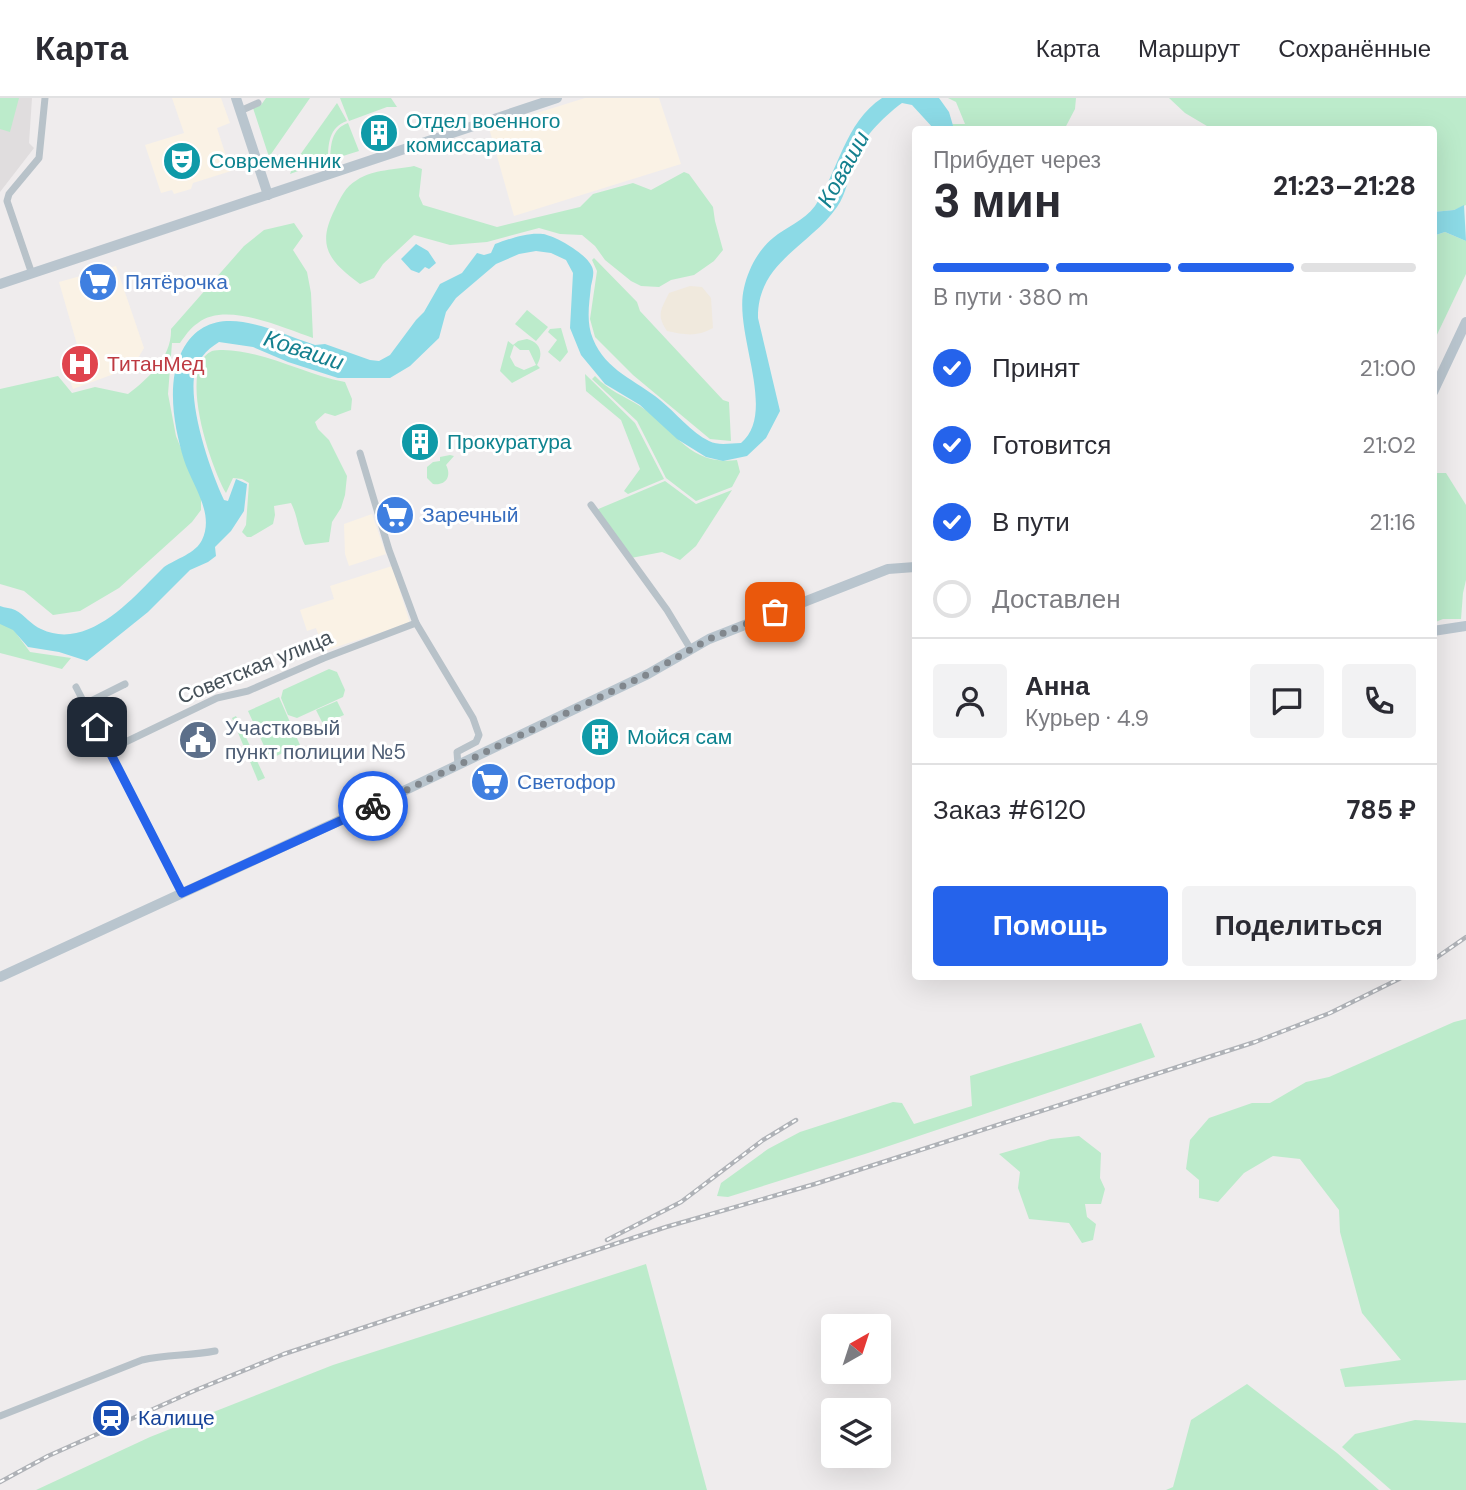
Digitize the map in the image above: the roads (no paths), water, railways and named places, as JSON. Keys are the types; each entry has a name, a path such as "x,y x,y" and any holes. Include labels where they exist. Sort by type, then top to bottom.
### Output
{"main road":[{"path":"236,98 268,195"},
{"path":"0,284 557,98"},
{"path":"1437,384 1466,322"},
{"path":"0,977 458,765 648,674 690,648 755,619 888,569 912,567"},
{"path":"1437,630 1466,626"}],"street":[{"path":"32,274 7,201 9,194 39,158 46,98"},
{"path":"240,111 258,103"},
{"path":"359,453 416,623 480,735 476,742 457,752 458,765"},
{"path":"591,505 667,610 690,648"},
{"name":"Советская улица","path":"109,750 217,698 248,691 416,623"},
{"path":"85,704 125,684"},
{"path":"76,687 182,893"},
{"path":"0,1416 142,1360 163,1355 180,1357 215,1351"}],"water":[{"name":"Коваши","path":"882,98 939,98 949,112 953,126 931,126 912,105 902,103 880,122 862,144 837,207 826,221 787,256 766,283 760,299 758,318 780,411 766,438 747,456 723,461 706,457 677,439 640,405 605,384 581,355 570,328 573,273 566,260 551,253 536,251 519,254 496,264 456,298 446,312 439,338 410,366 390,378 338,378 253,347 219,342 214,345 202,356 195,371 194,391 198,423 207,457 224,500 228,501 236,479 247,484 244,511 231,531 215,547 216,556 190,570 148,612 87,661 59,652 28,647 13,630 0,624 0,606 15,610 37,627 56,634 72,634 86,630 114,614 164,567 199,545 205,530 204,509 184,460 173,405 177,364 194,334 209,325 225,321 243,322 315,345 325,344 379,361 390,355 424,312 440,284 462,273 477,253 491,253 495,244 519,236 549,236 572,248 591,265 593,274 589,326 599,350 614,367 660,400 690,428 709,441 741,443 751,429 756,412 742,306 748,274 758,254 768,243 806,216 815,206 851,134 869,108"},
{"path":"1464,205 1466,241 1445,232 1437,235 1437,212 1454,210"},
{"path":"416,244 428,251 436,263 429,269 425,267 419,273 411,270 401,259"}],"railway":[{"path":"1437,957 1466,937"},
{"path":"0,1482 48,1456 284,1354 666,1227 815,1184 1255,1042 1330,1013 1397,980"},
{"path":"607,1240 681,1202 763,1140 796,1120"}],"place":[{"name":"Отдел военного комиссариата","path":"379,133"},
{"name":"Современник","path":"182,161"},
{"name":"Пятёрочка","path":"98,282"},
{"name":"ТитанМед","path":"80,364"},
{"name":"Прокуратура","path":"420,442"},
{"name":"Заречный","path":"395,515"},
{"name":"Мойся сам","path":"600,737"},
{"name":"Участковый пункт полиции №5","path":"198,740"},
{"name":"Светофор","path":"490,782"},
{"name":"Калище","path":"111,1418"}]}
